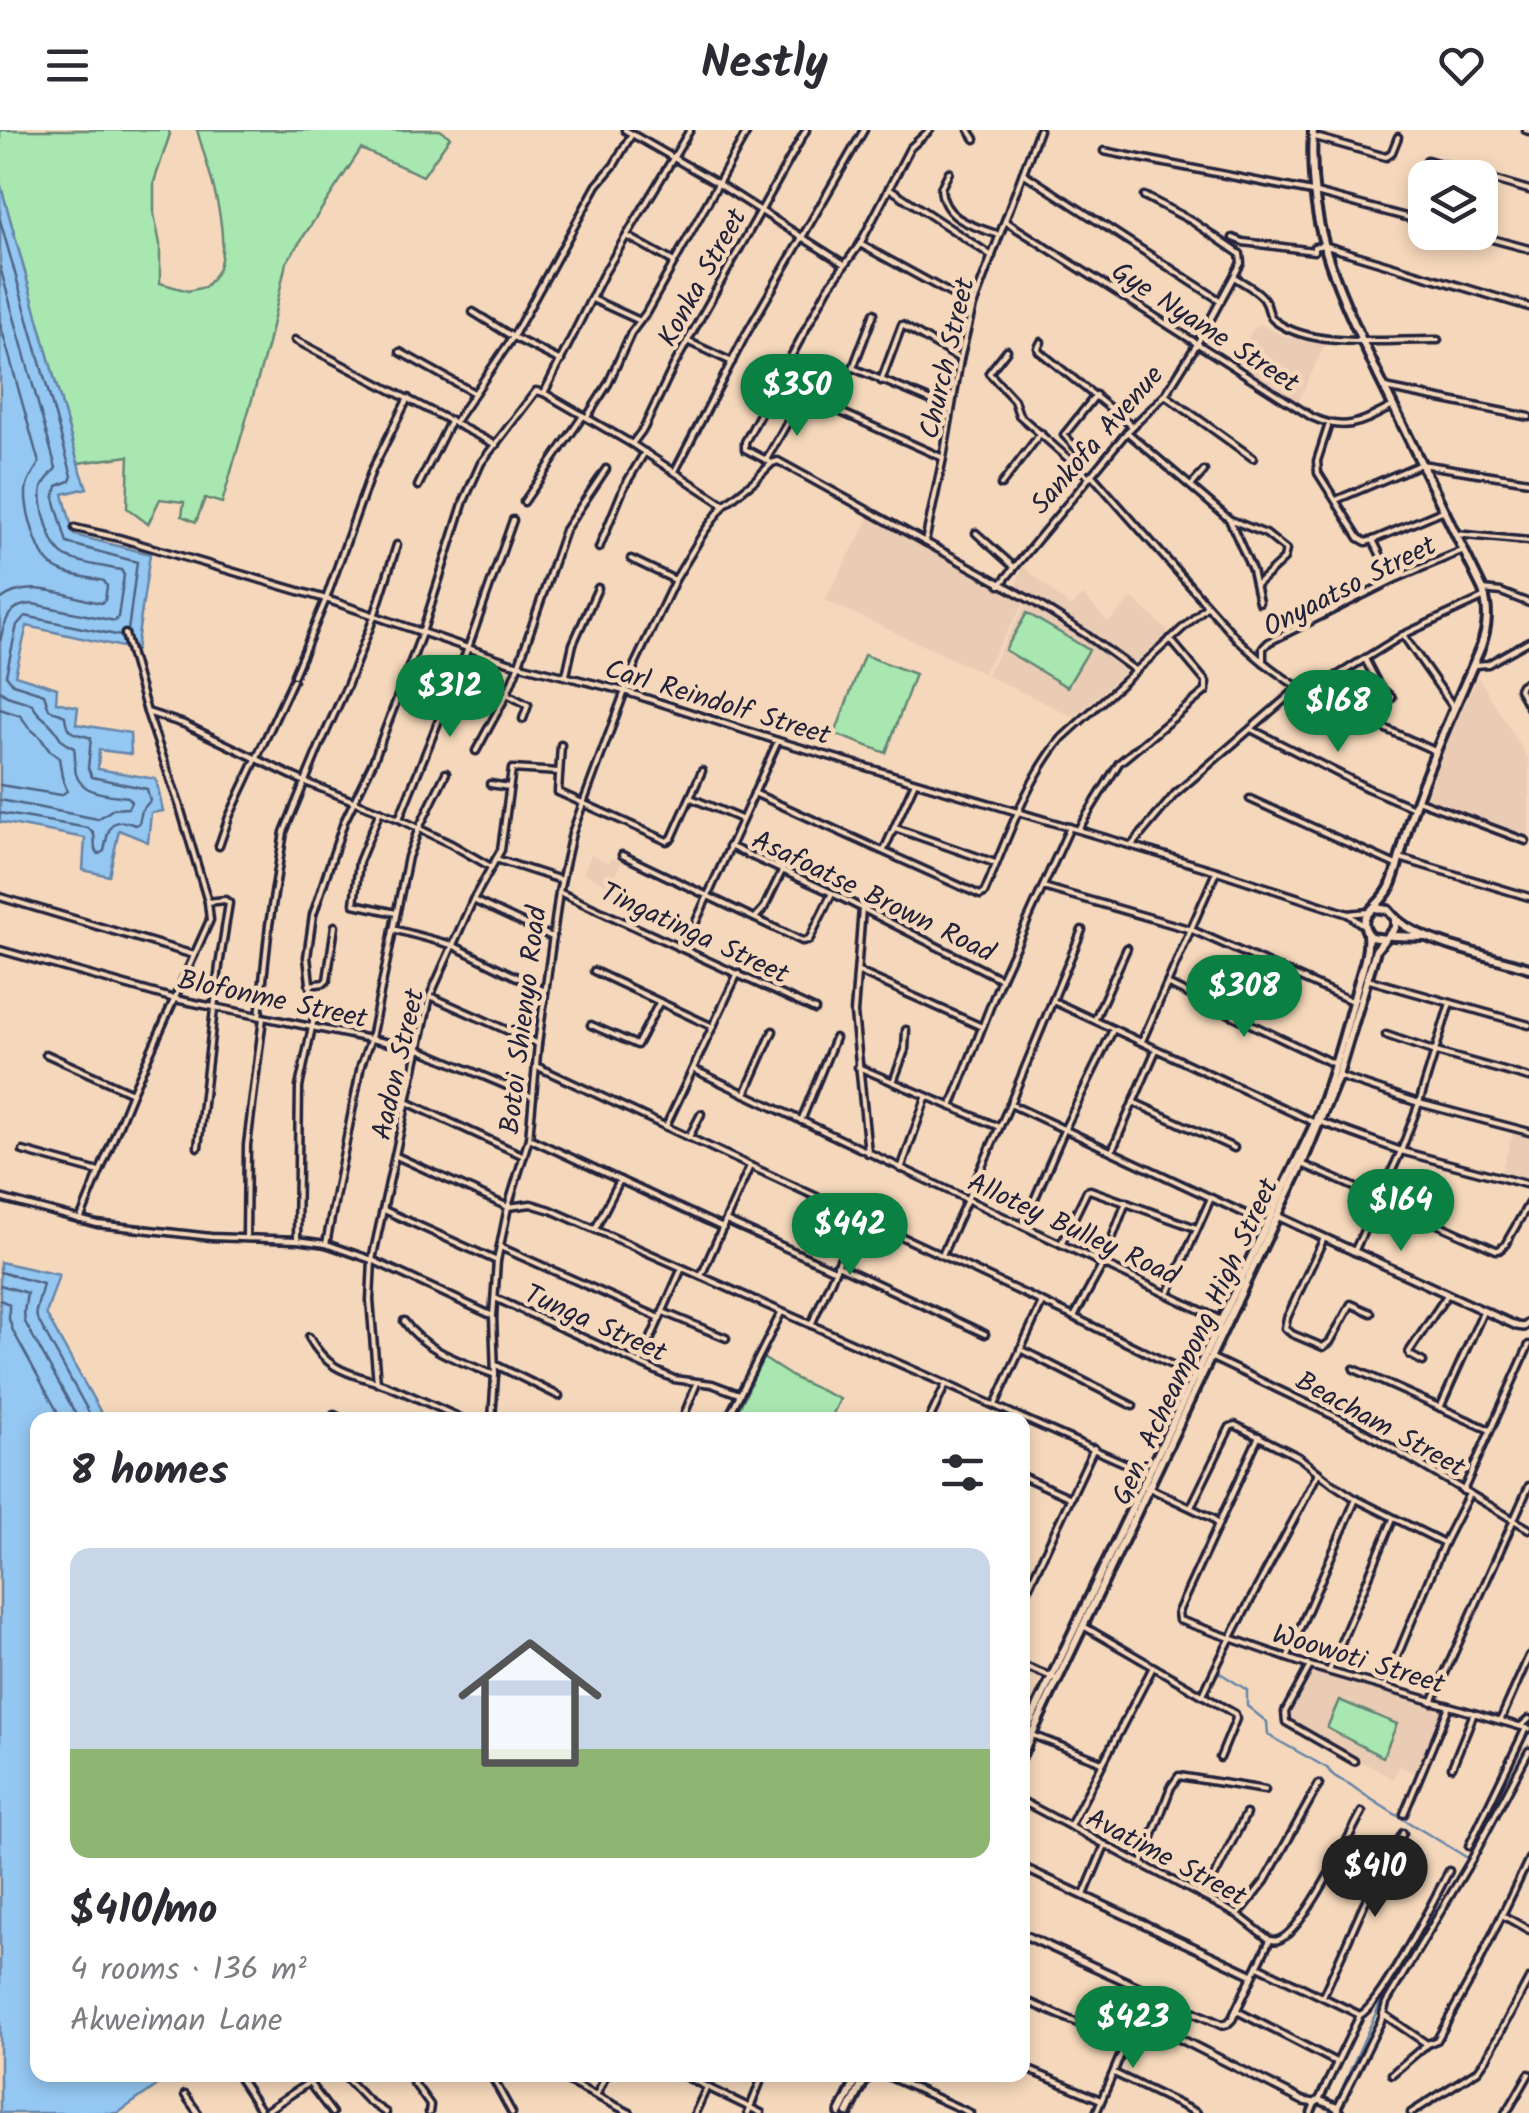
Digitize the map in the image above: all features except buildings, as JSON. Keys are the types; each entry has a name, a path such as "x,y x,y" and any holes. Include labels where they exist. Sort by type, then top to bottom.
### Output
{"main road":[{"path":"1312,133 1312,192 1323,246 1343,302 1484,593 1488,620 1481,646 1415,804 1390,885 1364,920 1366,930 1376,939 1425,937"},
{"path":"1387,937 1395,928 1390,885"},
{"path":"1372,910 1383,908 1405,927 1425,937 1529,968"},
{"name":"Gen. Acheampong High Street","path":"1030,1724 1084,1627 1145,1486 1147,1473 1267,1224 1302,1164 1365,959 1366,930"},
{"name":"Gen. Acheampong High Street","path":"1030,1739 1318,1122 1338,1076 1378,946 1387,937"},
{"path":"840,2113 855,2082"},
{"path":"848,2113 863,2082"}],"street":[{"path":"625,130 804,236 844,264"},
{"path":"544,393 592,299 690,130"},
{"path":"524,502 608,384 631,333 646,313 748,130"},
{"name":"Konka Street","path":"632,444 806,130"},
{"path":"675,471 745,336 864,130"},
{"path":"930,130 910,148 860,244 828,288 744,442 745,449 769,462 778,461 1036,604 1136,670"},
{"path":"969,130 975,139"},
{"name":"Church Street","path":"925,542 973,306 1039,130"},
{"path":"1312,133 1386,156 1398,137"},
{"path":"418,486 453,421 513,337 597,186 632,134"},
{"path":"1104,151 1312,192 1408,217"},
{"path":"949,172 940,188 945,207 964,222 1000,235"},
{"path":"1024,174 1221,301"},
{"path":"1498,181 1529,190"},
{"path":"889,188 992,256"},
{"path":"1144,196 1192,221 1240,254 1242,260 1234,277 1265,300 1274,321 1295,332 1362,340 1438,340"},
{"name":"Gye Nyame Street","path":"1005,221 1300,411 1329,425"},
{"path":"627,236 674,262"},
{"path":"1233,238 1314,250 1323,246 1529,307"},
{"path":"1498,241 1529,249"},
{"path":"860,244 973,306"},
{"name":"Sankofa Avenue","path":"1000,584 1132,426 1165,395 1234,277"},
{"path":"592,299 639,321"},
{"path":"473,312 561,361"},
{"path":"874,313 853,368 951,410"},
{"path":"880,380 902,325 960,359"},
{"path":"295,340 496,445"},
{"path":"687,342 732,362"},
{"path":"1041,342 1039,351 1132,426"},
{"path":"1007,350 989,373 1014,401 1019,415 1090,475 1262,662 1315,697 1435,752"},
{"path":"400,352 474,393"},
{"path":"1385,388 1529,414"},
{"path":"296,1240 299,1087 314,1008 308,944 313,915 328,867 422,633 463,502 481,463 536,392 544,393 645,452 724,505"},
{"path":"1074,463 1081,453 1064,436 1096,395"},
{"path":"1165,395 1253,458"},
{"name":"Botoi Shienyo Road","path":"492,1412 497,1261 508,1207 530,1138 538,1044 564,859 634,664 675,580 704,532 724,505 754,482 769,462 805,396 944,458"},
{"path":"218,846 326,599 372,470 408,398"},
{"path":"1393,406 1349,426 1329,425 1316,467 1366,542 1443,510"},
{"path":"1127,432 1229,519 1266,534 1286,550 1284,559 1256,584"},
{"path":"1001,486 1041,433"},
{"path":"599,548 624,487 645,452"},
{"path":"1336,500 1421,464 1529,482"},
{"path":"476,751 507,694 564,532 606,470"},
{"path":"1191,486 1204,471"},
{"path":"1229,519 1256,584 1259,602"},
{"path":"400,819 468,648 513,520"},
{"name":"Carl Reindolf Street","path":"76,528 326,599 519,664 624,691 778,741 1217,871 1348,914 1366,930"},
{"path":"976,534 1014,567"},
{"path":"1455,534 1529,541"},
{"path":"1373,540 1393,580"},
{"path":"246,1239 247,1146 268,925 284,832 347,686 397,545"},
{"name":"Onyaatso Street","path":"1262,662 1263,648 1270,642 1393,580 1464,550"},
{"path":"631,559 675,580"},
{"path":"566,675 573,644 598,588"},
{"path":"1315,697 1327,682 1365,658 1484,593 1502,592 1529,604"},
{"path":"754,794 980,895 1051,751 1207,606"},
{"path":"80,1220 132,1093 210,922 208,902 146,712 125,634"},
{"path":"1403,635 1454,708"},
{"path":"1078,830 1119,763 1206,691 1206,682 1170,639"},
{"path":"1473,665 1488,664 1529,641"},
{"path":"1365,658 1379,686 1392,698"},
{"path":"1529,680 1518,689 1529,707"},
{"path":"1132,846 1175,794 1298,688"},
{"path":"507,694 528,706 523,719"},
{"path":"146,712 184,724 305,782 400,819 491,867"},
{"path":"1250,729 1367,788 1526,841"},
{"path":"684,948 778,741"},
{"path":"561,745 558,792 668,841 702,771"},
{"name":"Aadon Street","path":"377,1382 370,1319 372,1260 430,996 503,844 512,769 559,772"},
{"path":"326,1244 408,857 446,774"},
{"path":"884,852 915,782"},
{"path":"490,784 509,787"},
{"path":"690,798 741,819"},
{"path":"1250,800 1397,861 1529,897"},
{"path":"380,811 359,862 354,904 396,913"},
{"path":"950,1107 1001,979 1070,827"},
{"path":"896,828 996,864"},
{"name":"Asafoatse Brown Road","path":"730,846 832,892 1001,979"},
{"path":"622,855 806,941 832,892"},
{"path":"496,859 561,880"},
{"path":"755,918 782,870"},
{"path":"1142,1042 1217,871"},
{"path":"1043,887 1192,930 1353,1002"},
{"name":"Tingatinga Street","path":"559,892 815,1010"},
{"path":"0,897 194,955"},
{"path":"473,900 552,937"},
{"path":"198,1147 228,903 208,902"},
{"path":"862,908 854,1013 868,1152"},
{"name":"Carl Reindolf Street","path":"1348,914 1372,910"},
{"path":"310,985 326,980 335,926"},
{"path":"393,928 452,945 546,991"},
{"path":"942,1255 1082,930"},
{"path":"1095,1020 1127,948"},
{"name":"Blofonme Street","path":"0,950 175,999 419,1049 534,1097"},
{"path":"594,971 712,1027"},
{"path":"858,972 982,1027"},
{"path":"666,1126 738,973"},
{"path":"1366,979 1529,1025"},
{"path":"1167,984 1335,1065"},
{"path":"430,996 538,1044"},
{"path":"1054,1001 1318,1122 1402,1150 1529,1184"},
{"path":"592,1025 637,1045 660,1003"},
{"path":"1354,1252 1402,1150 1450,1003"},
{"path":"1023,1226 1114,1029"},
{"path":"893,1082 905,1050 906,1030"},
{"path":"745,1094 773,1031"},
{"path":"1386,1036 1529,1078"},
{"path":"801,1122 835,1038"},
{"path":"1112,1151 1156,1048"},
{"path":"46,1054 132,1093"},
{"path":"536,1066 1194,1376"},
{"path":"858,1067 1000,1127"},
{"name":"Allotey Bulley Road","path":"693,1069 1221,1320"},
{"path":"1338,1076 1419,1103 1529,1132"},
{"path":"901,1169 927,1096"},
{"path":"408,1102 524,1156"},
{"path":"1134,1102 1234,1148"},
{"path":"1010,1104 1267,1224"},
{"path":"689,1138 701,1114"},
{"path":"530,1138 722,1228"},
{"path":"23,1151 99,1172"},
{"path":"396,1156 508,1207 539,1206 595,1229 1011,1412"},
{"path":"1302,1164 1499,1250 1529,1202"},
{"path":"702,1276 750,1166"},
{"path":"595,1229 620,1180"},
{"path":"1061,1244 1087,1191 1093,1190 1196,1228"},
{"path":"0,1198 97,1224 326,1244 372,1260 493,1316"},
{"path":"1167,1294 1211,1198"},
{"path":"1113,1236 1126,1202"},
{"path":"384,1210 497,1261"},
{"path":"1275,1215 1483,1312 1521,1328 1529,1324"},
{"path":"811,1326 858,1218"},
{"path":"726,1221 985,1334"},
{"path":"1324,1238 1285,1328 1326,1346 1349,1305 1371,1313"},
{"path":"499,1247 660,1318"},
{"path":"1074,1317 1103,1264"},
{"path":"640,1364 682,1268"},
{"path":"1423,1362 1409,1352 1447,1295"},
{"name":"Tunga Street","path":"495,1298 674,1379 716,1385 740,1394"},
{"path":"995,1405 1042,1303"},
{"path":"663,1312 726,1338"},
{"path":"1440,1408 1483,1312"},
{"path":"731,1412 781,1313"},
{"path":"404,1321 420,1340 494,1376"},
{"path":"309,1337 326,1360 357,1378 377,1382 446,1412"},
{"path":"1462,1491 1529,1344"},
{"path":"1020,1349 1133,1406"},
{"name":"Beacham Street","path":"1210,1357 1356,1426 1529,1529"},
{"path":"494,1364 558,1396"},
{"path":"1354,1369 1490,1430"},
{"path":"685,1412 698,1382"},
{"path":"933,1412 946,1383"},
{"path":"1030,1420 1147,1473"},
{"path":"1192,1508 1232,1425 1298,1457 1356,1499 1444,1543"},
{"path":"1145,1486 1218,1524 1259,1436"},
{"path":"1030,1584 1094,1448"},
{"path":"1202,1695 1318,1473"},
{"path":"1030,1480 1071,1498"},
{"path":"1432,1702 1529,1486"},
{"path":"1384,1688 1444,1543 1469,1495"},
{"path":"1287,1658 1356,1499"},
{"path":"1328,1671 1394,1519"},
{"name":"Woowoti Street","path":"1218,1524 1178,1612 1179,1620 1310,1666 1525,1728"},
{"path":"1084,1627 1236,1716 1220,1758"},
{"path":"1500,1719 1529,1656"},
{"path":"1310,1666 1286,1712 1286,1722 1354,1761"},
{"path":"1070,1826 1153,1667"},
{"path":"1030,1668 1056,1679"},
{"path":"1404,1814 1449,1706"},
{"path":"1452,1767 1474,1713"},
{"path":"1469,1846 1529,1719"},
{"path":"1032,1735 1102,1762"},
{"path":"1137,2017 1303,2102 1328,2103 1338,2110 1384,2015 1386,2003 1472,1860 1529,1750"},
{"path":"1142,1864 1171,1787 1179,1776 1266,1790"},
{"path":"1238,1915 1265,1881 1319,1784"},
{"name":"Avatime Street","path":"1030,1805 1238,1915 1270,1940"},
{"path":"1030,1938 1222,2024 1229,2022 1270,1940 1286,1935 1308,1908 1362,1812"},
{"path":"1204,1897 1246,1814"},
{"path":"1322,1996 1364,1904 1403,1832"},
{"path":"1084,1895 1104,1844"},
{"path":"1392,2074 1425,2043 1437,2040 1529,1859"},
{"path":"1030,1871 1254,1975"},
{"path":"1311,2113 1360,2015 1368,2011 1380,1993 1449,1871"},
{"path":"1502,1915 1529,1930"},
{"path":"1258,1966 1360,2015"},
{"path":"1412,2113 1478,2070 1529,1979"},
{"path":"1096,2113 1146,1990"},
{"path":"1030,2003 1126,2044"},
{"path":"1238,2010 1336,2062"},
{"path":"1384,2015 1425,2043"},
{"path":"1030,2070 1102,2101"},
{"path":"1114,2073 1198,2113"},
{"path":"1504,2113 1529,2074"},
{"path":"242,2082 262,2113 308,2082 332,2113"},
{"path":"350,2082 386,2113"},
{"path":"413,2082 428,2102 429,2113"},
{"path":"495,2082 512,2113"},
{"path":"569,2082 630,2113"},
{"path":"596,2096 603,2082"},
{"path":"700,2082 761,2113"},
{"path":"749,2110 760,2082"},
{"path":"901,2082 970,2113"},
{"path":"695,2113 707,2087"},
{"path":"186,2096 198,2113"}],"shaded area":[{"path":"1260,324 1286,337 1325,344 1297,404 1235,362"},
{"path":"870,517 1010,595 1022,565 1070,607 1083,595 1108,622 1133,598 1169,632 1074,717 986,675 1024,604 983,673 825,600"},
{"path":"1478,677 1529,760 1529,837 1423,795"},
{"path":"591,855 609,863 613,858 621,862 610,886 583,873"},
{"path":"1514,1131 1529,1136 1529,1182 1501,1172"},
{"path":"1312,1670 1447,1707 1415,1773 1399,1766 1393,1779 1286,1719"}],"green space":[{"path":"0,130 168,130 154,182 160,283 188,291 205,287 218,270 222,252 216,198 197,130 440,130 450,137 423,176 361,149 286,263 268,344 222,503 205,498 196,522 182,516 184,502 160,499 148,524 127,508 129,456 78,463 0,183"},
{"path":"1027,613 1089,650 1067,687 1005,650"},
{"path":"864,655 915,674 886,753 835,734"},
{"path":"763,1358 794,1378 840,1399 834,1412 737,1412"},
{"path":"1339,1700 1397,1724 1383,1757 1327,1728"}],"water":[{"path":"0,183 87,488 63,494 74,535 150,554 136,650 27,626 15,675 57,688 56,702 78,707 76,724 130,733 131,754 99,750 98,769 156,779 163,811 151,813 148,842 119,830 109,876 83,870 85,838 0,822"},
{"path":"0,1262 59,1275 46,1314 101,1412 30,1412 30,2082 162,2082 118,2113 0,2113"}],"waterway":[{"path":"1220,1673 1247,1690 1247,1706 1267,1722 1268,1735 1469,1859"},
{"path":"1337,2100 1379,2006 1469,1859 1529,1746"},
{"path":"1329,2113 1331,2109"}]}
